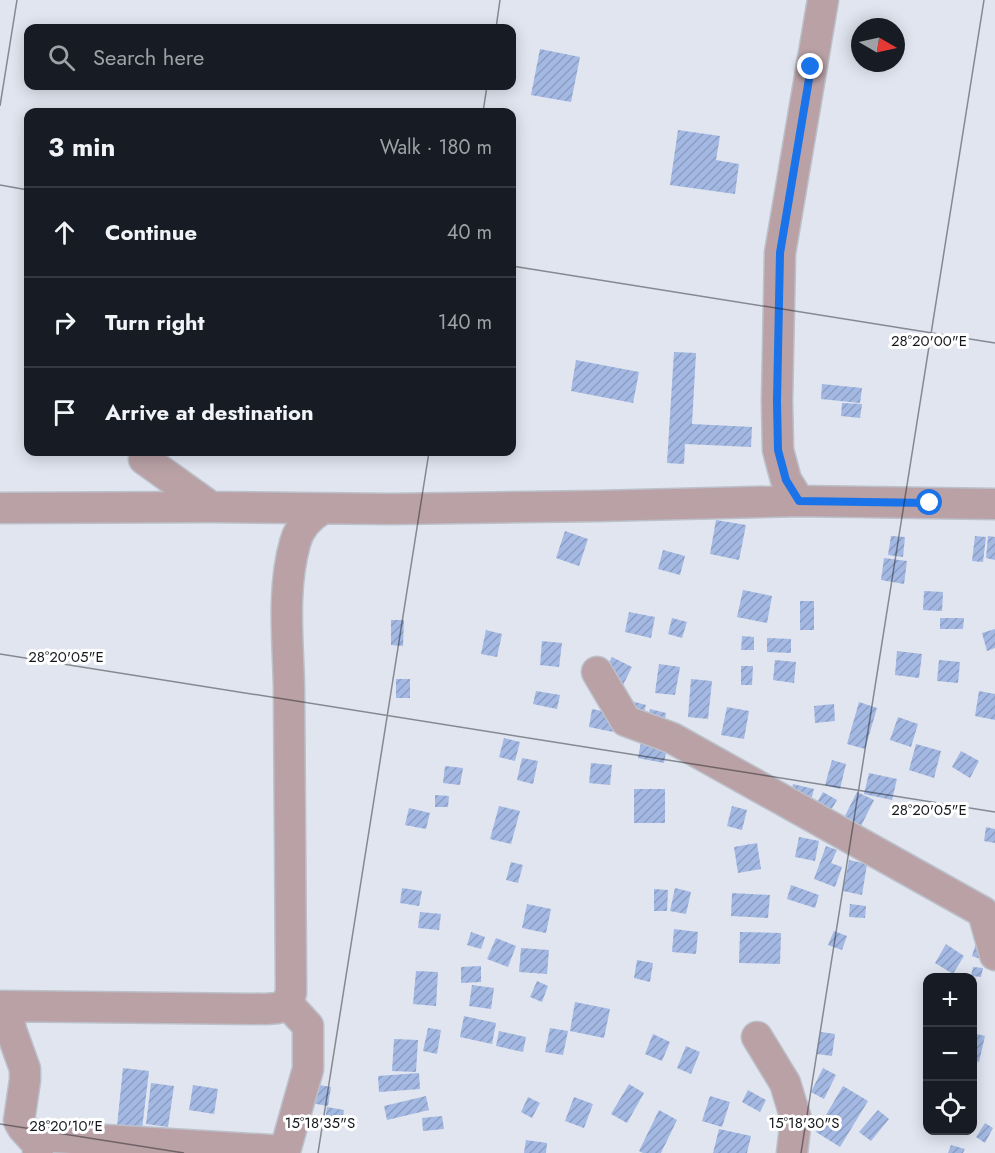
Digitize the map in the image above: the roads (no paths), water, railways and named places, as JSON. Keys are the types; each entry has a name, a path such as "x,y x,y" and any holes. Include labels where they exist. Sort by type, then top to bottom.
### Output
{"street":[{"path":"799,501 786,480 778,450 780,253 823,0"},
{"path":"144,459 211,507"},
{"path":"0,508 392,509 799,501 995,504"},
{"path":"36,1142 19,1121 25,1069 3,1006 266,1009 278,1008 287,1003 291,993 288,579 295,541 301,527 311,516 322,509"},
{"path":"597,672 626,721 672,738 983,912 995,955"},
{"path":"0,1137 36,1142 285,1151 308,1069 308,1026 287,1003"},
{"path":"757,1037 785,1083 796,1119 792,1153"}]}
